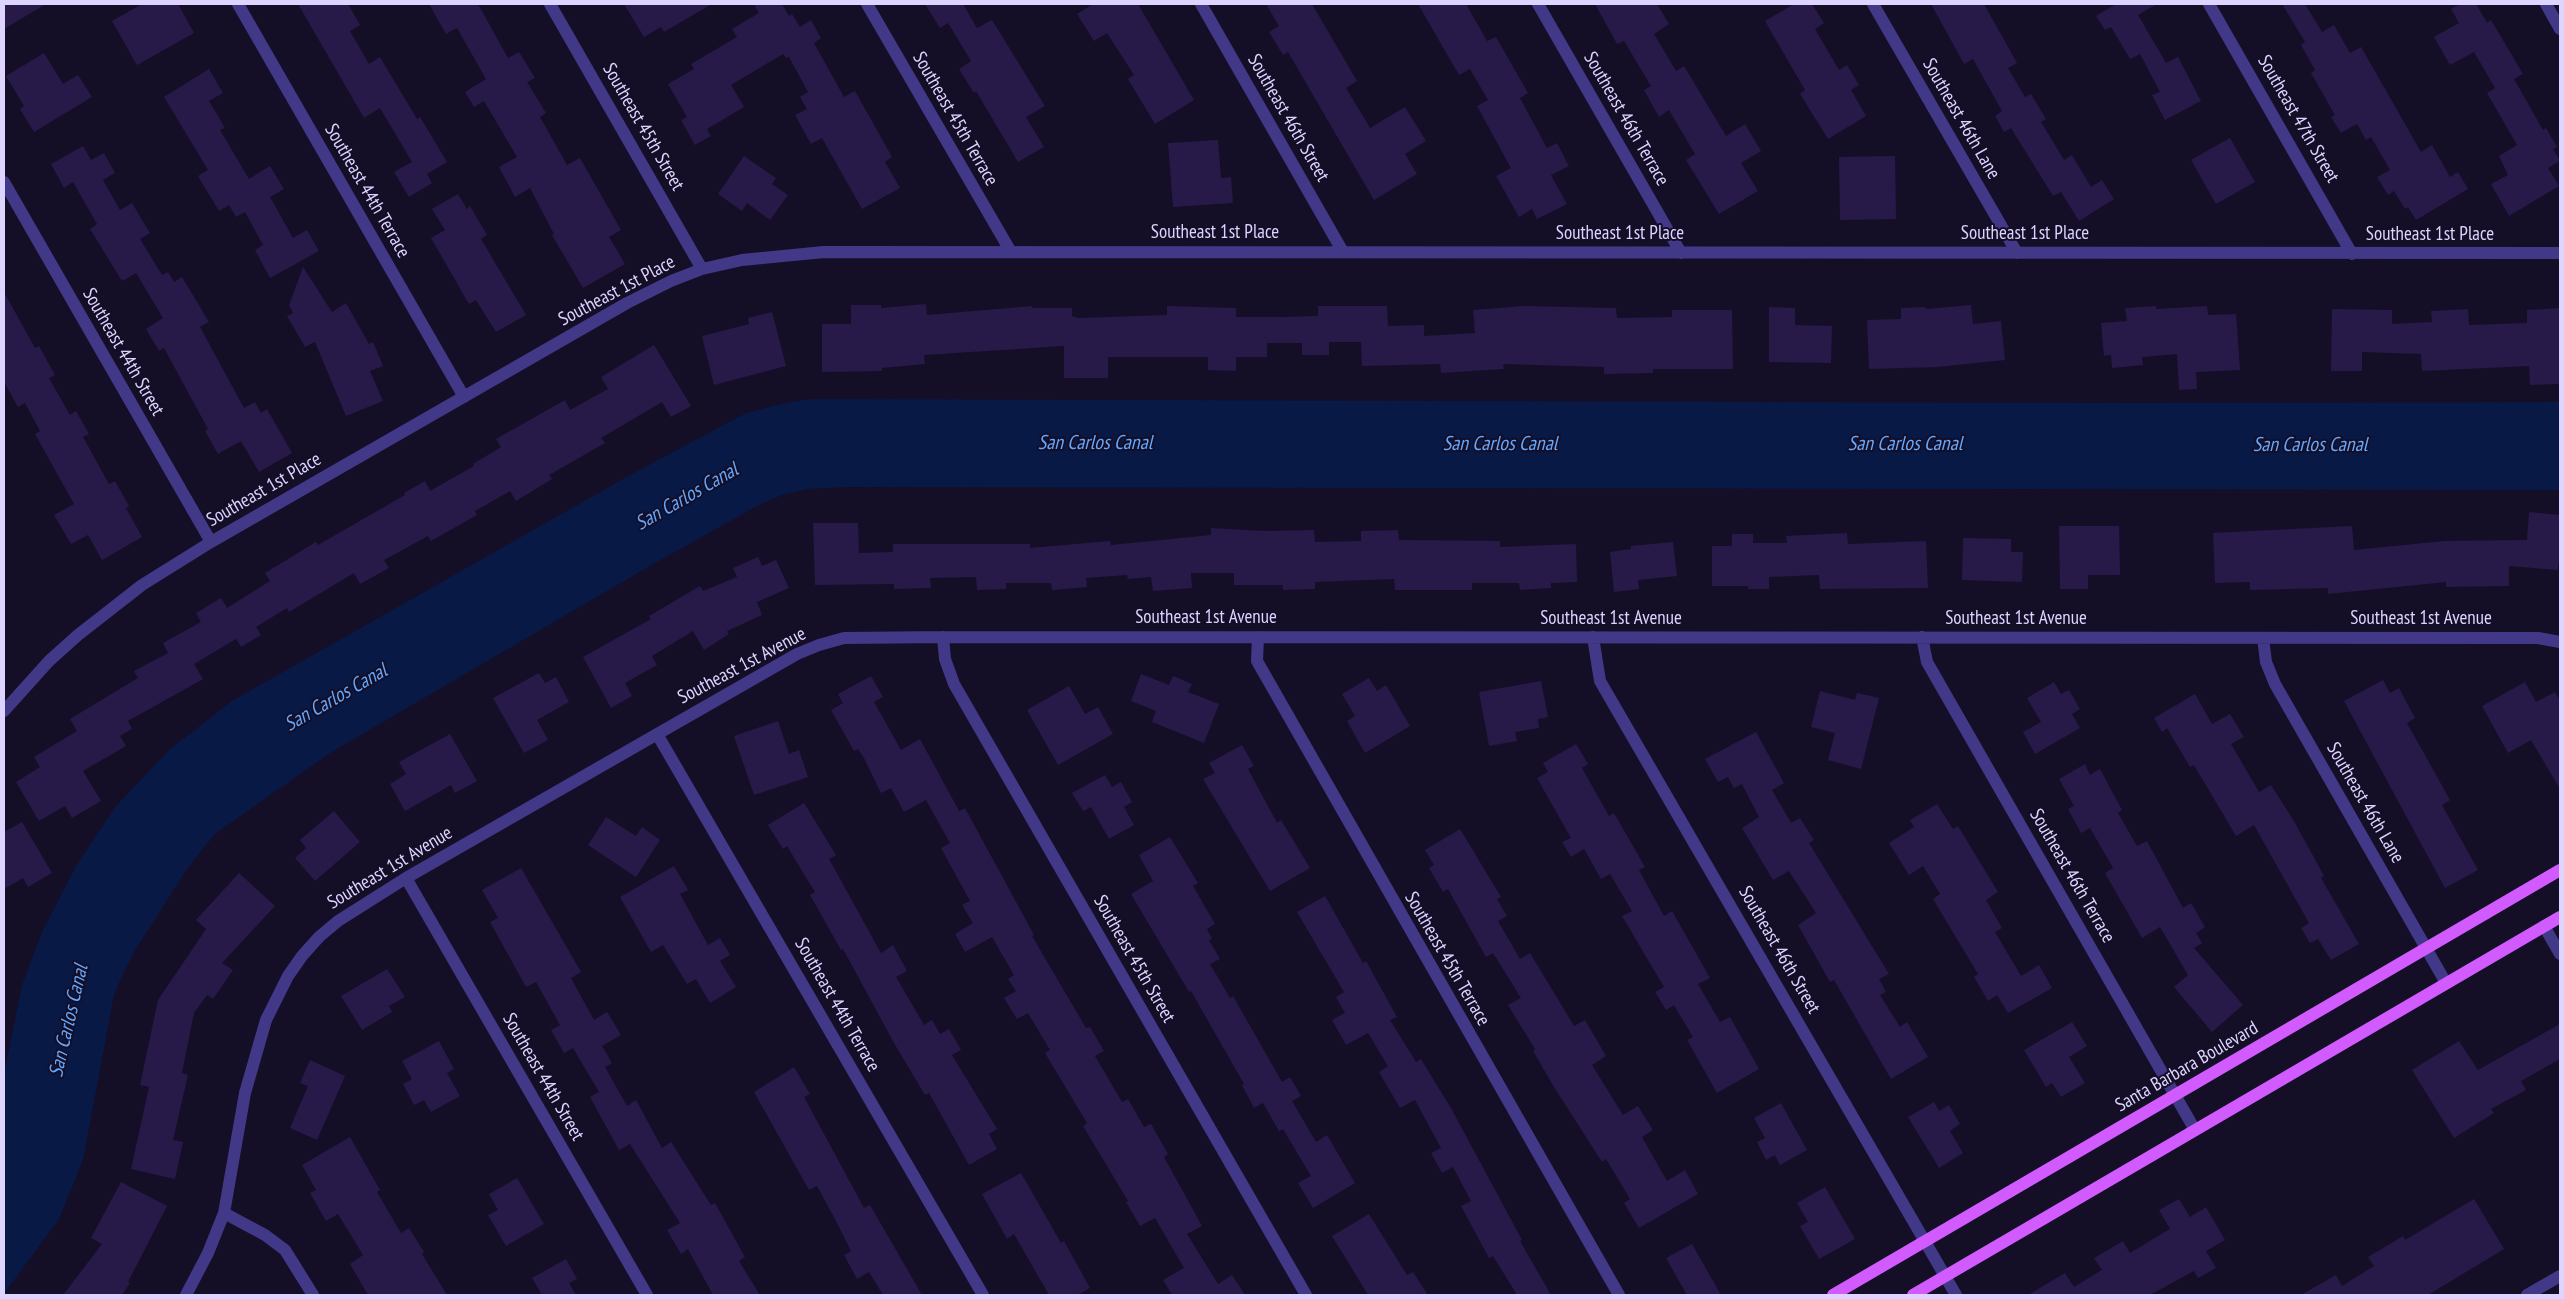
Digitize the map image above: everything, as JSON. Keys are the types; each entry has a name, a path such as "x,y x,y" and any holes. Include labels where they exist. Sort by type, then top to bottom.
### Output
{"main road":[{"name":"Santa Barbara Boulevard","path":"1833,1295 2560,870"},
{"path":"1913,1295 2560,917"}],"street":[{"name":"Southeast 44th Terrace","path":"238,4 464,397"},
{"name":"Southeast 45th Street","path":"550,4 702,270"},
{"name":"Southeast 45th Terrace","path":"867,4 1011,252"},
{"name":"Southeast 46th Street","path":"1201,4 1343,252"},
{"name":"Southeast 46th Terrace","path":"1538,4 1681,253"},
{"name":"Southeast 46th Lane","path":"1873,4 2017,253"},
{"name":"Southeast 47th Street","path":"2209,4 2352,254"},
{"path":"2546,4 2560,29"},
{"name":"Southeast 44th Street","path":"4,182 211,542"},
{"name":"Southeast 1st Place","path":"4,711 42,668 78,635 142,585 211,542 627,303 671,281 702,270 742,260 796,253 1011,252 2560,254"},
{"name":"Southeast 45th Street","path":"943,637 945,659 954,684 1306,1295"},
{"name":"Southeast 45th Terrace","path":"1258,637 1257,661 1619,1295"},
{"name":"Southeast 46th Street","path":"1593,637 1600,681 1956,1295"},
{"name":"Southeast 46th Terrace","path":"1922,637 1927,662 2195,1130"},
{"name":"Southeast 1st Avenue","path":"186,1295 208,1253 224,1213 252,1065 275,999 302,956 319,937 338,921 406,878 797,654 844,638 2538,638 2560,642"},
{"name":"Southeast 46th Lane","path":"2263,638 2266,662 2275,684 2446,983"},
{"name":"Southeast 44th Terrace","path":"657,734 983,1295"},
{"name":"Southeast 44th Street","path":"406,878 647,1295"},
{"path":"2544,926 2560,954"},
{"path":"224,1213 265,1235 285,1250 313,1295"},
{"path":"2527,1295 2560,1276"}],"water":[{"name":"San Carlos Canal","path":"813,399 2111,403 2560,402 2560,490 847,487 808,489 782,495 757,506 648,567 330,753 215,834 189,866 134,952 123,974 114,995 83,1160 59,1219 4,1294 4,1075 22,985 43,930 76,866 116,806 170,749 232,701 632,474 746,413 790,402"}],"building":[{"path":"4,4 46,4 4,29"},
{"path":"142,4 178,4 194,33 137,65 112,21"},
{"path":"298,4 348,4 360,25 350,31 369,64 380,57 417,119 420,117 447,162 427,174 432,183 409,197 394,172 412,162 380,108 364,118"},
{"path":"429,4 478,4 508,58 519,52 535,78 527,82 546,113 540,117 567,165 580,158 621,230 609,237 625,264 583,288 552,235 554,234 530,188 515,197 499,167 517,157 484,101 474,107 465,92 486,79 457,28 446,34"},
{"path":"624,4 712,4 664,32 661,27 644,37"},
{"path":"754,4 782,4 789,16 792,14 800,27 811,20 821,38 814,43 844,97 855,91 892,157 885,162 900,188 862,209 822,138 811,144 795,115 807,109 800,97 808,92 789,57 786,58 783,54 731,85 744,107 707,129 711,136 695,145 681,120 687,117 668,84 694,69 691,64 737,37 732,29 759,13"},
{"path":"925,4 963,4 977,28 992,20 1045,106 1026,117 1044,147 1018,162 976,91 974,93 959,69 971,61 948,23 940,28"},
{"path":"1093,4 1138,4 1194,100 1155,124 1128,79 1134,75 1107,33 1094,41 1077,14"},
{"path":"1266,4 1312,4 1357,81 1346,88 1370,128 1405,107 1426,141 1405,154 1417,174 1374,200 1288,52 1283,55 1269,32 1279,26"},
{"path":"1418,4 1466,4 1487,41 1496,37 1528,93 1520,98 1547,148 1557,143 1569,166 1551,175 1567,204 1537,219 1532,209 1519,217 1496,176 1511,168 1477,106 1488,100 1470,69 1459,75"},
{"path":"1595,4 1657,4 1669,24 1654,34 1676,71 1684,66 1726,136 1745,124 1761,151 1741,163 1758,191 1719,214 1686,160 1695,154 1669,110 1659,117 1644,90 1651,86 1624,41 1617,44"},
{"path":"1794,4 1812,4 1824,23 1815,29 1839,70 1847,65 1859,85 1851,90 1866,116 1828,139 1800,94 1805,90 1765,21"},
{"path":"1931,4 1984,4 2017,63 2008,68 2025,97 2031,94 2046,119 2041,122 2064,160 2072,155 2091,187 2102,180 2114,199 2079,221 2061,192 2053,196 2011,128 2004,132 1995,116 2002,111 1973,59 1964,64"},
{"path":"2116,4 2157,4 2138,15 2166,63 2178,57 2201,101 2165,120 2152,95 2160,92 2140,54 2130,59 2111,27 2105,30 2096,16"},
{"path":"2282,4 2305,4 2322,32 2334,25 2350,53 2361,47 2421,152 2432,145 2450,177 2458,172 2468,189 2416,220 2408,207 2405,209 2394,191 2388,195 2377,177 2390,170 2371,137 2366,140 2357,124 2341,133 2331,117 2335,115 2311,73 2315,70 2301,45 2305,42"},
{"path":"2460,4 2476,4 2487,23 2491,20 2523,74 2514,79 2543,130 2546,128 2557,147 2553,149 2560,161 2548,168 2559,186 2509,216 2491,184 2508,175 2499,156 2517,145 2487,93 2495,88 2474,52 2450,65 2434,37 2459,23 2451,9"},
{"path":"44,53 63,84 78,75 92,97 34,132 20,109 24,106 6,76"},
{"path":"209,69 223,93 209,101 225,128 220,130 249,179 270,166 284,189 270,197 293,238 307,230 319,251 270,278 255,250 263,245 245,212 236,217 229,205 219,211 198,176 208,170 164,97"},
{"path":"2230,138 2255,182 2216,204 2191,160"},
{"path":"1218,140 1221,178 1231,177 1233,203 1173,207 1168,143"},
{"path":"83,146 91,160 104,153 115,173 103,180 120,210 132,203 150,233 140,239 162,275 168,272 174,282 182,277 209,322 200,327 244,408 255,402 261,413 267,409 292,453 259,472 241,441 218,454 205,431 208,429 164,348 159,351 146,329 163,318 136,273 122,281 90,229 97,224 73,182 64,188 51,164"},
{"path":"744,156 776,178 772,184 788,195 770,220 747,203 742,211 718,194"},
{"path":"1895,156 1896,219 1840,220 1839,157"},
{"path":"458,194 467,209 470,206 487,235 481,239 526,315 496,332 476,300 469,304 431,238 445,230 432,209"},
{"path":"303,267 332,312 346,303 369,344 373,342 383,366 370,371 383,401 346,416 315,342 305,347 287,316 293,313 289,305"},
{"path":"4,292 35,348 39,346 55,375 49,378 70,415 76,411 89,434 83,437 109,484 115,481 129,506 126,508 142,537 102,560 88,535 71,544 54,515 74,504 35,434 40,431 25,403 18,407 4,382"},
{"path":"926,304 927,315 1032,306 1032,308 1072,308 1072,316 1078,318 1167,315 1167,306 1236,308 1236,317 1286,317 1318,316 1318,306 1387,306 1388,326 1424,325 1424,336 1475,333 1473,310 1524,306 1616,308 1617,318 1672,317 1672,310 1732,310 1733,369 1653,369 1653,373 1604,374 1604,367 1503,364 1504,369 1441,373 1440,364 1362,366 1361,342 1329,342 1329,355 1302,355 1302,343 1267,343 1267,357 1236,357 1236,371 1208,370 1208,357 1108,357 1108,378 1064,378 1064,346 924,355 925,364 882,368 882,371 822,372 822,324 851,324 851,305 881,305 881,308"},
{"path":"1971,305 1973,324 2001,321 2005,360 1937,367 1869,369 1867,320 1901,319 1901,308 1926,307 1926,309"},
{"path":"2156,306 2156,309 2207,306 2208,315 2236,314 2240,370 2196,372 2197,389 2179,390 2177,354 2142,357 2143,365 2112,368 2111,355 2104,356 2101,323 2127,321 2125,308"},
{"path":"1769,307 1795,308 1795,325 1832,326 1831,363 1769,362"},
{"path":"2560,308 2560,384 2530,385 2529,366 2422,371 2421,354 2362,352 2362,371 2331,371 2332,309 2392,310 2392,324 2432,322 2431,311 2468,309 2469,325 2527,323 2527,310"},
{"path":"772,312 786,366 714,385 702,336 749,324 748,318"},
{"path":"654,345 691,406 671,417 662,402 601,438 605,443 549,475 552,479 516,501 510,491 475,511 477,515 431,541 428,536 384,560 389,568 360,584 354,573 289,612 287,608 256,627 261,635 241,647 236,639 194,664 203,679 128,721 132,729 120,736 126,746 83,771 101,801 72,818 65,806 39,821 16,782 40,767 34,757 77,731 70,719 138,678 134,671 168,653 163,643 201,622 196,613 221,598 227,608 270,581 265,573 316,542 318,545 405,495 404,493 425,481 430,491 474,466 473,464 501,447 496,439 565,400 570,410 608,389 601,377"},
{"path":"2529,512 2560,515 2560,564 2558,564 2558,570 2509,566 2509,586 2446,587 2446,582 2328,594 2328,588 2250,590 2250,582 2215,583 2213,533 2352,526 2354,550 2445,541 2527,540"},
{"path":"813,523 858,523 859,553 893,552 893,544 1030,544 1030,548 1110,541 1111,545 1211,535 1211,528 1265,531 1314,530 1315,542 1361,541 1361,531 1398,530 1399,540 1500,541 1500,547 1576,544 1577,582 1551,583 1551,588 1520,590 1519,583 1472,583 1472,590 1395,590 1394,579 1315,582 1315,589 1283,590 1283,585 1234,585 1234,573 1191,573 1192,588 1153,591 1151,577 1128,579 1127,575 1086,578 1087,587 1052,590 1051,583 1006,583 1006,589 977,590 976,577 930,578 931,588 894,589 894,584 815,585"},
{"path":"2059,526 2119,526 2120,575 2088,575 2088,589 2060,589"},
{"path":"1847,533 1848,544 1926,541 1928,588 1820,589 1819,575 1769,577 1769,589 1748,589 1748,586 1712,586 1712,546 1732,546 1732,534 1753,534 1753,543 1787,543 1786,536"},
{"path":"1963,538 2011,539 2011,552 2023,552 2022,582 1962,580"},
{"path":"1673,542 1677,576 1638,580 1639,589 1614,592 1610,552 1631,549 1631,546"},
{"path":"758,557 762,566 776,560 789,588 757,602 762,615 727,631 729,634 704,650 693,631 652,656 657,665 625,683 632,696 611,708 583,657 651,619 649,616 700,586 703,591 737,577 733,568"},
{"path":"539,673 545,683 556,677 569,702 537,720 548,740 524,753 493,698"},
{"path":"1141,674 1169,685 1173,676 1192,684 1188,692 1219,704 1204,743 1152,722 1156,711 1131,701"},
{"path":"871,676 883,697 874,702 901,750 920,739 959,811 965,808 1034,935 1032,936 1086,1028 1090,1027 1104,1051 1095,1056 1122,1102 1128,1099 1144,1127 1151,1124 1168,1154 1164,1157 1202,1226 1187,1234 1218,1284 1232,1275 1245,1295 1172,1295 1163,1280 1184,1268 1155,1218 1140,1226 1126,1202 1128,1201 1083,1126 1087,1123 1045,1053 1050,1050 1028,1013 1017,1019 1004,998 1016,991 1008,979 1014,975 992,937 965,952 955,934 973,923 962,905 970,901 941,848 950,843 926,800 904,812 891,788 881,793 864,758 858,749 854,751 831,710 843,703 838,694"},
{"path":"1369,678 1377,691 1386,685 1410,726 1365,753 1347,721 1355,716 1342,694"},
{"path":"2383,680 2390,693 2399,688 2415,718 2407,723 2450,800 2442,805 2478,870 2445,888 2344,701"},
{"path":"1541,681 1548,717 1538,719 1539,728 1515,732 1517,741 1489,746 1479,692"},
{"path":"2054,682 2061,694 2069,690 2080,709 2072,714 2080,728 2035,754 2023,732 2041,722 2027,698"},
{"path":"2525,682 2536,702 2555,692 2560,701 2560,789 2531,740 2508,753 2482,706"},
{"path":"1069,686 1085,714 1098,707 1113,734 1058,765 1027,710"},
{"path":"1820,691 1855,700 1857,693 1879,698 1861,769 1828,760 1835,733 1811,727"},
{"path":"2195,694 2212,724 2230,714 2244,737 2231,744 2259,792 2271,785 2294,821 2324,876 2321,878 2359,944 2331,960 2318,939 2310,943 2301,928 2309,923 2254,825 2236,836 2194,765 2190,767 2167,728 2162,732 2154,718"},
{"path":"778,721 789,754 799,750 808,777 754,795 734,736"},
{"path":"1756,732 1784,783 1772,790 1791,823 1800,818 1814,840 1809,843 1889,974 1879,979 1886,992 1880,995 1900,1027 1907,1022 1928,1057 1891,1079 1834,980 1830,982 1798,925 1816,913 1789,871 1773,880 1742,828 1759,817 1742,784 1734,788 1728,777 1718,782 1705,759"},
{"path":"450,734 477,781 455,793 451,785 405,811 390,784 406,774 399,762"},
{"path":"1576,744 1588,764 1582,768 1609,816 1614,813 1645,867 1639,870 1664,916 1672,911 1710,978 1698,984 1720,1022 1730,1017 1759,1069 1717,1093 1687,1040 1693,1037 1674,1005 1666,1010 1655,992 1664,987 1622,916 1632,911 1610,874 1601,879 1584,849 1571,857 1562,842 1571,838 1537,778 1548,772 1543,763"},
{"path":"1242,745 1254,766 1248,769 1277,823 1281,820 1310,868 1270,891 1203,779 1215,773 1209,763"},
{"path":"2085,764 2090,775 2100,769 2122,810 2118,813 2137,846 2147,841 2183,908 2191,903 2205,927 2196,933 2202,943 2194,948 2243,1005 2212,1032 2174,987 2188,975 2160,927 2142,938 2105,873 2113,868 2090,828 2081,833 2068,809 2074,806 2059,779"},
{"path":"1105,775 1112,787 1121,782 1132,802 1124,807 1134,825 1109,839 1091,807 1083,811 1072,793"},
{"path":"804,803 836,855 829,859 881,953 893,945 907,971 896,977 924,1025 932,1020 940,1034 949,1029 961,1050 952,1055 997,1129 989,1134 997,1149 969,1165 929,1093 925,1095 894,1043 843,949 841,950 810,895 815,892 787,846 783,849 768,825"},
{"path":"1937,804 1953,829 1958,826 1998,892 1986,900 2002,928 1995,932 2021,976 2039,965 2052,988 2008,1013 1997,995 1988,1001 1974,977 1978,974 1933,899 1940,894 1923,866 1909,875 1889,843 1914,827 1910,820"},
{"path":"334,811 360,842 315,881 295,858 306,848 300,840"},
{"path":"606,817 636,836 642,827 660,840 636,877 588,845"},
{"path":"22,822 52,873 28,887 23,878 4,889 4,832"},
{"path":"1460,829 1501,897 1497,899 1507,916 1498,921 1520,959 1530,953 1574,1026 1585,1020 1606,1056 1592,1065 1623,1115 1638,1106 1653,1130 1642,1137 1667,1181 1685,1170 1698,1194 1639,1228 1624,1203 1630,1199 1606,1159 1602,1162 1554,1087 1533,1051 1535,1049 1508,1005 1521,998 1493,953 1486,957 1448,889 1443,892 1429,868 1434,865 1425,850"},
{"path":"1170,837 1198,883 1193,886 1215,924 1207,929 1212,939 1209,940 1220,959 1210,964 1230,998 1233,996 1282,1082 1290,1077 1301,1096 1292,1101 1316,1142 1327,1135 1355,1183 1313,1208 1298,1183 1311,1176 1283,1129 1279,1131 1263,1103 1254,1108 1242,1085 1244,1084 1191,991 1189,992 1131,894 1153,881 1139,855"},
{"path":"674,866 688,890 680,894 708,945 720,938 730,955 720,961 736,987 710,1003 696,979 687,984 663,945 651,952 620,897"},
{"path":"521,868 581,972 571,978 594,1020 607,1012 621,1035 602,1046 612,1063 605,1067 627,1106 636,1100 662,1148 671,1142 711,1205 715,1203 745,1257 739,1261 760,1295 713,1295 688,1249 681,1254 667,1230 680,1223 630,1144 619,1150 590,1097 599,1092 573,1048 564,1053 551,1030 560,1025 536,982 526,987 490,922 498,918 482,890"},
{"path":"239,873 275,906 222,963 233,970 213,999 207,995 194,1013 182,1073 188,1075 173,1140 183,1142 175,1179 131,1169 149,1087 140,1085 158,1000 206,929 196,920"},
{"path":"1325,896 1363,963 1366,961 1397,1017 1390,1020 1416,1062 1421,1059 1452,1110 1522,1240 1520,1241 1551,1295 1517,1295 1493,1256 1489,1258 1461,1206 1471,1201 1453,1167 1442,1173 1431,1153 1441,1148 1415,1100 1400,1108 1379,1072 1388,1066 1368,1033 1346,1045 1332,1020 1345,1013 1336,997 1344,992 1297,912"},
{"path":"387,969 405,997 389,1006 392,1012 362,1030 341,996"},
{"path":"2072,1022 2087,1046 2069,1057 2085,1083 2061,1097 2052,1083 2046,1087 2024,1050"},
{"path":"2560,1024 2560,1059 2521,1081 2526,1090 2491,1109 2494,1113 2454,1138 2412,1070 2459,1041 2478,1070"},
{"path":"439,1041 454,1069 447,1073 460,1096 431,1112 424,1100 414,1105 403,1084 412,1079 402,1061"},
{"path":"310,1060 345,1076 317,1140 290,1128 308,1086 300,1083"},
{"path":"794,1067 810,1094 804,1097 864,1208 870,1205 922,1295 883,1295 869,1272 857,1279 844,1255 851,1251 817,1186 809,1190 754,1092"},
{"path":"1934,1102 1939,1111 1949,1105 1960,1124 1950,1131 1963,1153 1939,1168 1908,1117"},
{"path":"1781,1103 1807,1150 1780,1165 1775,1155 1766,1160 1757,1142 1765,1138 1754,1118"},
{"path":"350,1137 380,1190 377,1192 401,1233 409,1228 424,1252 422,1254 447,1295 368,1295 350,1264 363,1255 338,1214 326,1221 310,1193 316,1190 302,1165"},
{"path":"1021,1173 1061,1243 1064,1241 1090,1288 1077,1295 1049,1295 1014,1234 1007,1239 982,1194"},
{"path":"517,1178 544,1224 506,1246 488,1215 498,1210 489,1194"},
{"path":"121,1182 167,1206 128,1282 130,1283 122,1295 63,1295 102,1244 91,1238"},
{"path":"1825,1187 1855,1239 1819,1259 1800,1226 1808,1222 1797,1203"},
{"path":"2179,1199 2190,1217 2206,1207 2225,1240 2206,1251 2216,1268 2198,1278 2194,1271 2150,1295 2028,1295 2065,1273 2074,1287 2102,1270 2094,1258 2123,1241 2130,1253 2170,1229 2159,1210"},
{"path":"2474,1199 2504,1249 2428,1295 2301,1295 2336,1275 2342,1286 2374,1266 2368,1257 2403,1236 2405,1240"},
{"path":"1369,1214 1407,1275 1413,1272 1428,1295 1368,1295 1332,1236"},
{"path":"1692,1244 1721,1295 1687,1295 1666,1258"},
{"path":"566,1259 577,1279 569,1283 576,1295 542,1295 532,1278"}]}
